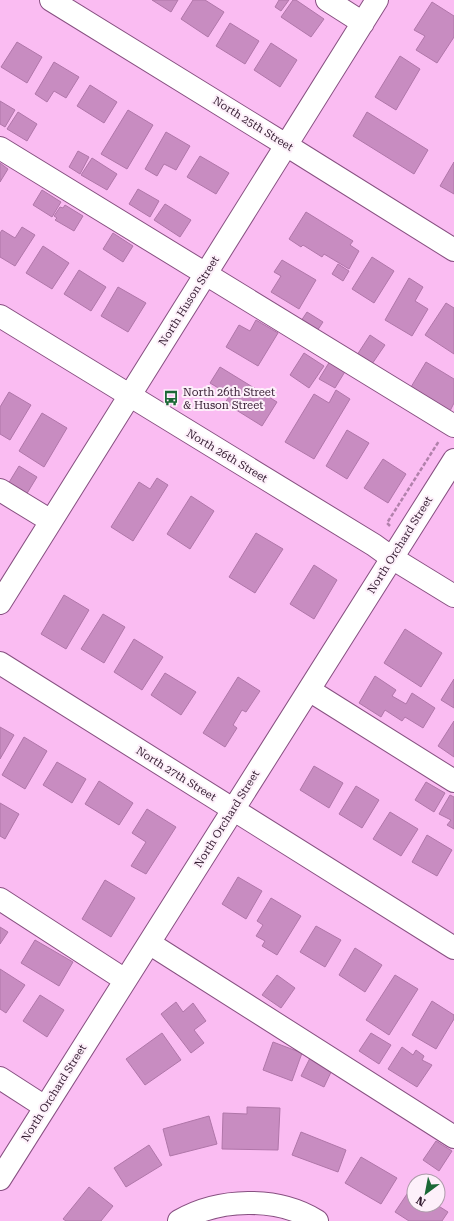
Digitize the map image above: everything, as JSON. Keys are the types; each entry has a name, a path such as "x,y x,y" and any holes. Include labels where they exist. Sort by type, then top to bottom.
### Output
{"street":[{"name":"North 25th Street","path":"51,0 454,250"},
{"path":"327,0 363,23"},
{"name":"North Huson Street","path":"0,603 377,0"},
{"path":"0,148 454,426"},
{"name":"North 26th Street","path":"0,316 454,596"},
{"name":"North Orchard Street","path":"0,1178 310,690 454,460"},
{"path":"0,490 51,521"},
{"name":"North 27th Street","path":"0,663 454,948"},
{"path":"310,690 454,780"},
{"path":"0,899 125,980"},
{"path":"149,943 454,1137"},
{"path":"0,1078 45,1107"},
{"path":"179,1221 191,1214 223,1205 253,1203 292,1209 317,1221"}],"building":[{"path":"152,0 178,0 171,12"},
{"path":"193,0 205,0 224,12 208,37 181,19"},
{"path":"279,0 289,0 281,11 275,7"},
{"path":"293,0 296,0 324,19 311,37 281,17"},
{"path":"432,2 454,16 454,37 437,63 416,50 425,36 414,30"},
{"path":"230,23 259,41 245,64 216,46"},
{"path":"17,42 42,57 27,83 1,67"},
{"path":"271,43 297,60 280,87 254,70"},
{"path":"400,56 420,69 396,110 375,97"},
{"path":"54,62 79,77 66,98 54,91 47,102 35,94"},
{"path":"90,85 117,102 104,123 77,106"},
{"path":"0,101 15,110 5,127 0,124"},
{"path":"128,110 153,125 127,169 101,154"},
{"path":"18,112 37,124 27,141 7,129"},
{"path":"367,112 428,150 414,174 353,136"},
{"path":"166,132 190,146 176,170 164,164 157,176 145,169"},
{"path":"78,151 89,157 80,174 69,167"},
{"path":"200,156 229,173 216,194 187,177"},
{"path":"92,158 117,174 107,190 81,175"},
{"path":"454,162 454,194 440,186"},
{"path":"0,163 8,169 0,182"},
{"path":"138,189 159,201 150,217 129,204"},
{"path":"42,190 61,202 52,217 33,205"},
{"path":"165,204 191,220 180,237 154,220"},
{"path":"65,205 83,216 74,231 55,220 57,218 54,216 60,207 63,208"},
{"path":"306,212 353,241 350,245 359,251 349,269 324,254 322,257 303,245 301,247 289,239"},
{"path":"22,227 35,235 15,266 0,257 0,233 2,230 15,238"},
{"path":"113,233 133,246 123,262 103,249"},
{"path":"43,246 69,263 52,289 26,273"},
{"path":"372,257 394,271 374,303 352,289"},
{"path":"282,260 316,280 299,309 271,292 281,276 274,272"},
{"path":"338,264 349,271 343,281 332,274"},
{"path":"79,270 106,287 91,311 64,294"},
{"path":"409,278 423,287 415,301 428,309 412,336 385,320"},
{"path":"118,287 146,303 128,332 101,316"},
{"path":"446,303 454,308 454,354 425,335"},
{"path":"307,312 323,322 317,331 301,321"},
{"path":"256,320 278,333 258,366 226,347 239,325 250,331"},
{"path":"370,335 385,345 372,364 357,355"},
{"path":"304,353 324,366 309,388 290,375"},
{"path":"330,361 346,370 335,388 319,379"},
{"path":"426,362 454,379 454,403 450,411 411,387"},
{"path":"220,367 277,402 262,426 225,403 230,395 210,383"},
{"path":"336,390 350,399 314,459 285,442 314,394 329,403"},
{"path":"9,392 31,405 10,440 0,434 0,407"},
{"path":"42,413 67,428 44,467 19,451"},
{"path":"347,430 369,443 347,479 326,466"},
{"path":"383,459 406,474 388,503 364,488"},
{"path":"19,466 37,477 23,500 5,489"},
{"path":"157,478 168,485 133,541 111,527 139,482 150,489"},
{"path":"191,496 214,511 190,549 167,534"},
{"path":"256,533 283,549 255,593 229,577"},
{"path":"314,565 337,580 314,619 290,604"},
{"path":"64,595 89,610 66,649 41,634"},
{"path":"103,614 125,627 104,663 81,649"},
{"path":"405,629 442,653 421,687 384,663"},
{"path":"134,639 163,657 142,690 114,672"},
{"path":"165,673 196,692 181,715 151,695"},
{"path":"375,676 396,690 392,696 406,704 412,693 435,708 423,728 405,717 402,721 385,710 381,717 359,703"},
{"path":"238,677 260,691 246,712 242,710 233,725 237,728 225,747 203,733"},
{"path":"454,679 454,708 441,700"},
{"path":"454,721 454,757 438,746"},
{"path":"0,727 14,735 0,759"},
{"path":"24,737 47,751 25,789 2,775"},
{"path":"57,762 86,779 72,803 43,785"},
{"path":"314,766 343,783 329,808 300,790"},
{"path":"99,781 133,803 119,825 85,804"},
{"path":"426,782 445,793 434,812 415,800"},
{"path":"356,786 379,800 362,828 339,814"},
{"path":"450,795 454,797 454,829 447,825 451,820 439,814"},
{"path":"0,803 19,814 5,839 0,836"},
{"path":"147,809 176,827 146,874 131,866 146,842 132,833"},
{"path":"390,812 418,829 401,856 373,839"},
{"path":"427,835 452,850 437,876 412,862"},
{"path":"238,877 262,891 246,919 222,904"},
{"path":"105,880 135,898 111,937 82,919"},
{"path":"271,898 301,916 277,955 262,946 265,941 256,936 263,925 257,921"},
{"path":"316,926 341,940 325,967 300,952"},
{"path":"0,927 8,932 0,944"},
{"path":"35,940 73,962 59,986 21,963"},
{"path":"355,948 382,965 365,992 339,975"},
{"path":"0,969 25,985 6,1013 0,1009"},
{"path":"277,975 295,988 281,1008 262,995"},
{"path":"395,975 418,989 389,1035 366,1020"},
{"path":"40,995 64,1010 47,1037 23,1021"},
{"path":"432,1001 454,1015 454,1019 436,1049 412,1035"},
{"path":"176,1002 183,1012 193,1003 206,1021 194,1030 204,1043 191,1053 161,1014"},
{"path":"162,1033 181,1060 145,1085 126,1059"},
{"path":"371,1033 391,1045 379,1064 359,1051"},
{"path":"273,1042 302,1053 292,1081 263,1070"},
{"path":"402,1047 413,1055 416,1050 424,1056 422,1060 432,1065 417,1087 388,1069"},
{"path":"310,1058 332,1070 324,1087 301,1076"},
{"path":"247,1107 280,1108 278,1150 222,1149 223,1113 247,1114"},
{"path":"209,1116 217,1144 170,1156 163,1129"},
{"path":"301,1132 346,1150 338,1172 292,1155"},
{"path":"436,1141 452,1151 439,1171 423,1160"},
{"path":"149,1145 162,1165 126,1187 114,1168"},
{"path":"361,1157 397,1178 381,1204 345,1183"},
{"path":"89,1187 113,1206 101,1221 66,1221 63,1219"},
{"path":"406,1196 406,1213 446,1213 446,1211 448,1212 442,1221 409,1221 395,1212"}],"place":[{"name":"North 26th Street & Huson Street","path":"171,398"}]}
